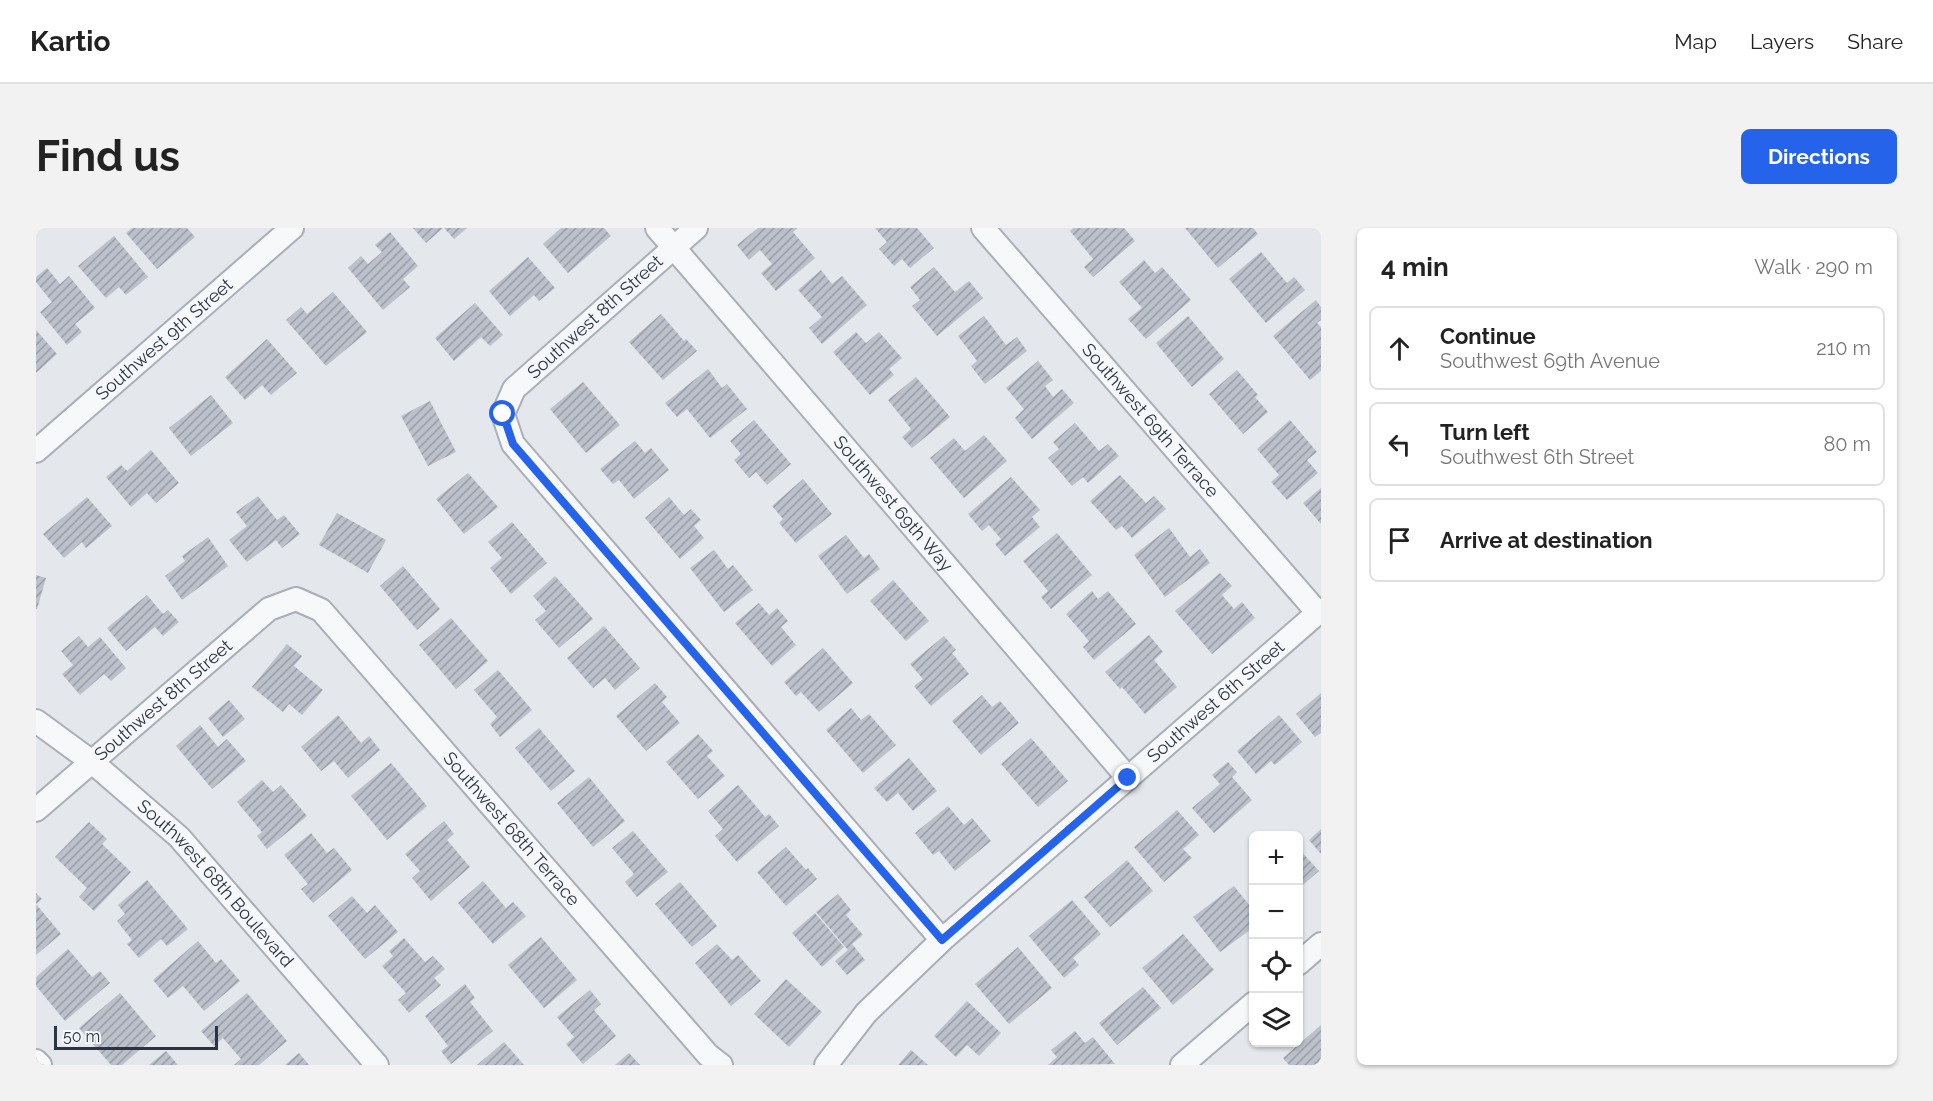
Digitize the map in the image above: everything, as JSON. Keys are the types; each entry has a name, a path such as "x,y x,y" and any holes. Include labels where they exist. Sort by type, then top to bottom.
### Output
{"street":[{"name":"Southwest 9th Street","path":"36,451 292,228"},
{"name":"Southwest 69th Way","path":"657,228 1128,778"},
{"name":"Southwest 8th Street","path":"696,228 514,389 503,414 513,444 942,940"},
{"name":"Southwest 69th Terrace","path":"983,228 1319,612"},
{"name":"Southwest 8th Street","path":"36,810 269,609 296,599"},
{"name":"Southwest 68th Terrace","path":"296,599 321,610 701,1046 721,1065"},
{"name":"Southwest 6th Street","path":"826,1065 866,1013 942,940 1319,612"},
{"name":"Southwest 68th Boulevard","path":"36,721 92,762 179,837 377,1065"},
{"path":"1303,960 1321,944"},
{"path":"1182,1065 1249,1007"},
{"path":"36,1061 40,1065"}],"building":[{"path":"132,228 187,228 195,237 157,269 126,233"},
{"path":"413,228 443,228 426,243"},
{"path":"444,228 467,228 454,239"},
{"path":"561,228 604,228 611,236 568,273 543,244"},
{"path":"758,228 798,228 793,232 815,258 776,291 761,273 772,264 760,250 749,260 737,245"},
{"path":"875,228 917,228 934,248 910,268 902,259 894,266 879,249 887,242"},
{"path":"1073,228 1124,228 1135,241 1093,277 1084,267 1093,259 1070,231"},
{"path":"1185,228 1253,228 1258,234 1218,268"},
{"path":"390,232 418,266 403,279 410,287 383,310 348,268 361,256 368,264 382,252 375,245"},
{"path":"114,236 148,277 126,295 119,287 106,298 78,266"},
{"path":"1261,252 1287,283 1294,277 1305,290 1266,323 1229,279"},
{"path":"528,257 555,288 539,301 534,295 510,316 489,291"},
{"path":"1144,260 1155,273 1162,267 1191,300 1146,339 1128,319 1142,308 1119,282"},
{"path":"934,267 955,292 969,281 983,298 937,336 912,306 920,300 910,287"},
{"path":"47,268 60,284 69,276 95,308 75,324 82,332 67,345 40,312 52,302 36,282 36,277"},
{"path":"821,270 832,284 842,276 867,305 822,344 809,328 822,317 798,290"},
{"path":"333,292 367,332 326,366 286,320 301,307 307,314"},
{"path":"1316,300 1321,307 1321,320 1317,323 1321,327 1321,371 1310,380 1273,336"},
{"path":"475,303 503,335 490,346 481,337 454,361 435,338"},
{"path":"661,314 684,341 686,339 697,351 663,380 629,342"},
{"path":"984,316 1006,345 1017,337 1027,351 985,384 971,366 977,361 958,336"},
{"path":"1188,316 1224,359 1192,387 1156,343"},
{"path":"36,330 57,354 36,373"},
{"path":"856,332 866,343 879,332 902,358 889,369 894,375 870,395 833,352"},
{"path":"267,339 297,373 271,395 262,385 245,400 225,377"},
{"path":"1038,361 1053,380 1045,386 1053,397 1062,389 1074,403 1032,439 1015,418 1024,409 1006,388"},
{"path":"708,369 722,388 727,384 747,409 710,438 687,409 677,417 665,403"},
{"path":"1237,370 1258,395 1255,397 1268,412 1243,434 1209,394"},
{"path":"916,377 950,417 912,448 902,437 911,429 888,400"},
{"path":"583,382 620,425 586,453 550,409"},
{"path":"211,395 233,423 191,456 169,428"},
{"path":"430,401 456,452 428,466 401,416"},
{"path":"754,420 791,464 767,485 756,472 749,478 734,460 741,454 730,441"},
{"path":"1290,420 1317,452 1307,460 1318,473 1287,500 1271,482 1279,475 1257,449"},
{"path":"1075,423 1099,451 1108,444 1119,456 1088,483 1083,477 1072,486 1048,458 1059,449 1053,442"},
{"path":"984,435 1007,461 964,498 930,458 954,438 965,451"},
{"path":"635,441 645,453 651,448 669,470 634,499 619,480 613,484 600,469"},
{"path":"151,450 179,483 156,503 147,493 131,507 106,477 121,465 127,471"},
{"path":"468,473 498,507 464,534 436,499"},
{"path":"1120,475 1146,503 1154,496 1166,509 1132,538 1122,526 1116,530 1090,501"},
{"path":"1011,477 1040,510 1032,517 1040,527 1005,556 995,544 1001,539 989,525 982,531 968,514"},
{"path":"803,479 832,514 796,543 779,523 783,519 772,506"},
{"path":"1321,488 1321,524 1303,503"},
{"path":"258,496 277,520 284,515 300,534 282,548 276,540 247,562 229,540 247,526 236,512"},
{"path":"87,497 112,526 86,548 82,542 64,558 43,534"},
{"path":"669,497 684,515 691,509 701,520 694,526 704,538 680,559 645,518"},
{"path":"337,513 386,540 368,573 319,545"},
{"path":"512,522 547,563 511,594 490,568 502,558 488,542"},
{"path":"1169,528 1190,557 1200,549 1210,563 1165,597 1134,555"},
{"path":"1057,533 1092,575 1051,609 1041,597 1048,591 1023,561"},
{"path":"846,535 864,558 869,554 880,569 847,594 818,556"},
{"path":"208,537 228,566 182,600 165,576 185,561 182,556"},
{"path":"714,550 728,569 733,565 753,590 724,612 690,568"},
{"path":"403,566 440,609 417,630 380,586"},
{"path":"1220,573 1232,586 1222,595 1234,609 1242,602 1255,618 1212,654 1175,611"},
{"path":"36,575 46,578 37,609 36,609"},
{"path":"555,576 593,619 559,648 535,620 546,611 533,596"},
{"path":"893,580 929,621 906,641 870,601"},
{"path":"1092,591 1098,599 1108,591 1136,624 1094,660 1083,647 1089,641 1066,614"},
{"path":"147,595 163,614 168,610 179,622 163,636 155,627 126,651 107,628"},
{"path":"759,603 769,615 777,608 788,621 781,627 796,645 772,666 735,623"},
{"path":"451,618 488,661 456,689 419,645"},
{"path":"604,626 640,668 615,690 605,678 593,688 567,658"},
{"path":"1149,635 1163,652 1154,660 1177,687 1145,714 1122,687 1120,689 1105,672"},
{"path":"79,636 88,647 100,637 126,668 111,681 104,674 80,695 62,674 73,665 61,651"},
{"path":"944,636 956,650 952,653 969,674 931,706 914,686 923,679 910,664"},
{"path":"287,644 302,656 294,666 323,690 302,715 289,704 283,712 252,687"},
{"path":"823,648 853,683 819,712 801,692 796,696 784,682"},
{"path":"498,670 532,710 500,737 490,724 497,717 474,690"},
{"path":"655,683 667,697 662,702 680,723 646,751 616,716"},
{"path":"1321,693 1321,733 1315,737 1296,714"},
{"path":"982,695 992,707 1000,701 1019,723 981,755 952,721"},
{"path":"229,700 245,719 223,737 208,718"},
{"path":"851,708 861,720 869,714 896,745 863,773 826,730"},
{"path":"338,715 361,743 369,736 380,750 348,778 334,761 321,771 301,747"},
{"path":"1279,715 1302,742 1275,765 1271,761 1256,774 1237,751"},
{"path":"200,725 218,747 227,739 246,761 212,789 176,746"},
{"path":"539,728 575,771 551,791 515,748"},
{"path":"698,734 713,751 707,756 725,776 698,799 666,762"},
{"path":"1031,738 1068,781 1038,807 1001,764"},
{"path":"909,758 937,791 913,811 898,793 887,802 874,788"},
{"path":"1228,762 1237,772 1232,777 1252,800 1214,833 1192,808 1220,784 1212,775"},
{"path":"391,763 427,806 387,840 351,796"},
{"path":"589,777 625,821 593,847 557,803"},
{"path":"262,780 273,792 281,785 307,816 267,849 257,836 262,832 237,802"},
{"path":"738,785 765,817 769,814 779,826 737,862 715,836 723,829 708,811"},
{"path":"948,806 964,825 972,818 991,841 955,871 939,851 933,855 915,833"},
{"path":"1177,810 1199,835 1183,849 1192,858 1164,882 1134,847"},
{"path":"444,821 454,834 447,840 470,867 431,901 412,878 420,871 405,854"},
{"path":"89,822 107,839 102,844 131,872 94,911 79,897 87,888 55,857"},
{"path":"1321,829 1321,854 1309,840"},
{"path":"633,831 668,872 637,897 625,882 634,874 612,848"},
{"path":"311,833 327,853 334,848 352,870 313,903 301,889 308,884 284,855"},
{"path":"786,847 817,879 786,906 757,872"},
{"path":"1303,853 1319,871 1303,885"},
{"path":"1127,860 1153,891 1110,927 1084,897"},
{"path":"147,880 188,929 167,946 161,939 139,958 127,944 132,940 117,921 125,914 118,905"},
{"path":"483,881 506,908 513,902 526,916 493,944 458,903"},
{"path":"680,882 717,926 692,947 655,904"},
{"path":"1234,886 1249,905 1249,931 1220,952 1193,917"},
{"path":"36,893 42,899 36,904"},
{"path":"838,894 851,910 846,915 863,935 852,944 865,960 847,975 835,961 848,950 816,912"},
{"path":"352,896 367,913 375,905 398,932 365,959 328,916"},
{"path":"1072,900 1101,934 1073,958 1079,965 1064,978 1029,936"},
{"path":"36,904 61,934 36,955"},
{"path":"815,913 844,947 822,967 792,933"},
{"path":"1183,934 1214,970 1173,1005 1142,968"},
{"path":"541,937 577,980 544,1008 508,965"},
{"path":"404,938 425,962 433,956 445,969 434,978 441,985 409,1013 398,1000 406,993 382,966 393,956 389,951"},
{"path":"198,941 216,963 221,959 240,981 204,1011 183,986 168,998 153,980"},
{"path":"717,944 732,960 738,955 761,981 731,1006 695,963"},
{"path":"1018,947 1052,988 1009,1024 975,984"},
{"path":"68,949 92,977 100,971 110,983 65,1021 36,986 36,977"},
{"path":"786,979 822,1012 789,1047 754,1014"},
{"path":"465,984 475,998 470,1002 493,1031 451,1064 441,1051 448,1046 425,1016"},
{"path":"1143,987 1161,1008 1117,1045 1099,1023"},
{"path":"590,990 601,1004 594,1010 616,1036 583,1064 566,1044 574,1037 557,1017"},
{"path":"120,993 156,1036 122,1065 111,1065 79,1028"},
{"path":"247,993 287,1041 259,1065 234,1065 241,1059 223,1038 214,1046 201,1031"},
{"path":"967,1001 1001,1033 979,1056 967,1045 956,1057 934,1036"},
{"path":"1321,1025 1321,1065 1289,1065 1283,1058 1296,1047 1303,1047 1303,1041"},
{"path":"1075,1031 1085,1043 1093,1037 1115,1064 1048,1065 1057,1057 1051,1050"},
{"path":"504,1042 524,1065 477,1065"},
{"path":"911,1050 928,1065 898,1065"},
{"path":"166,1051 178,1065 149,1065"},
{"path":"299,1053 309,1065 285,1065"},
{"path":"629,1053 640,1065 615,1065"}],"route":[{"path":"503,414 513,444 942,940 1128,778"}]}
